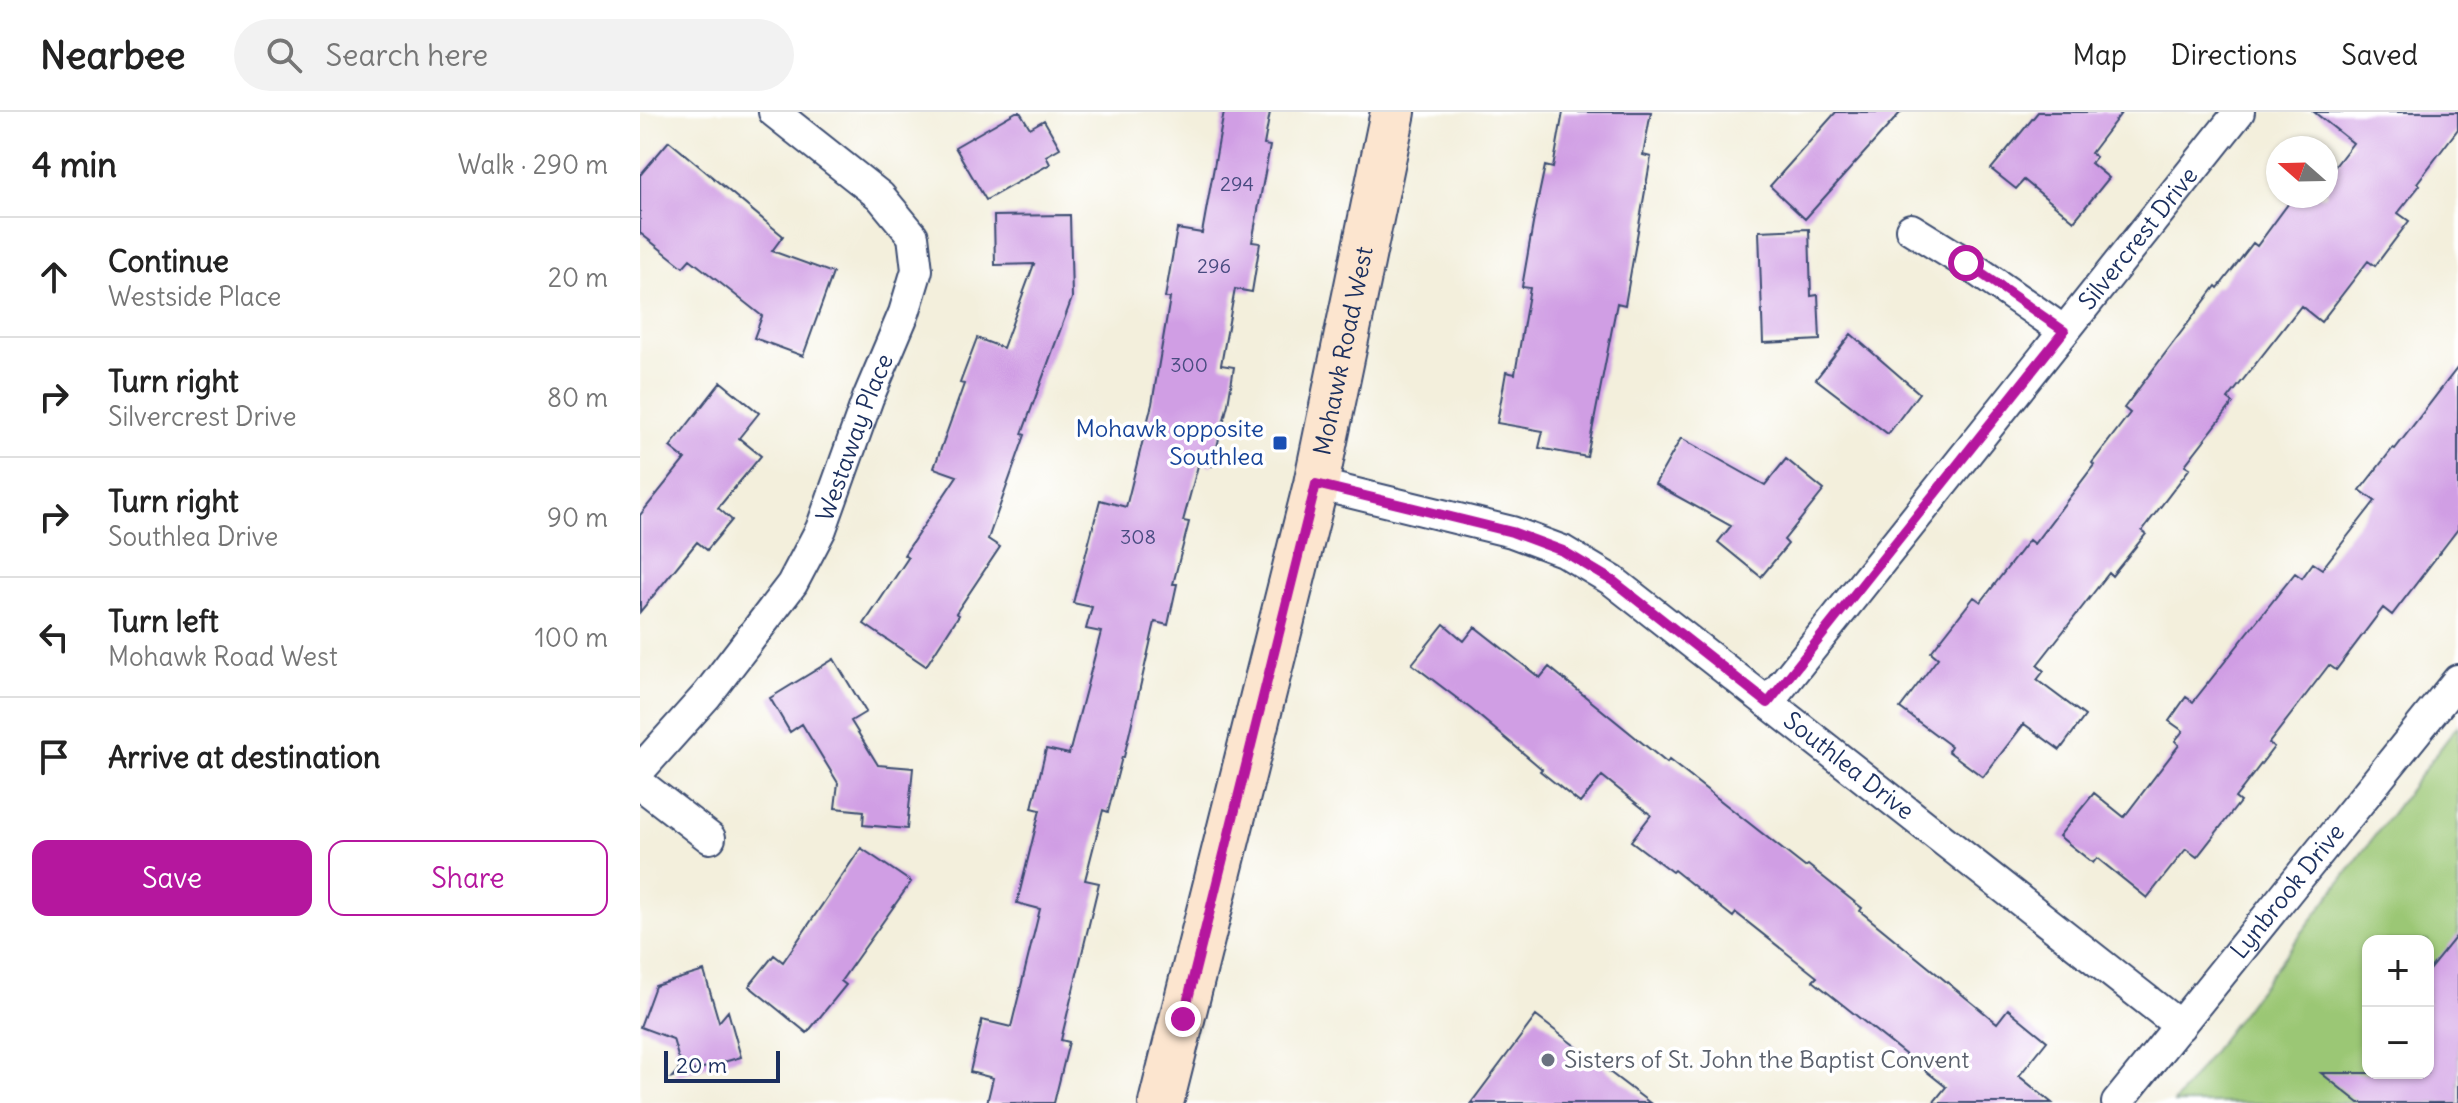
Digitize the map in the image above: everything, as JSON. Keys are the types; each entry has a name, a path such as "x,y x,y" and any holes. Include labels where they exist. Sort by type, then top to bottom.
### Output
{"main road":[{"name":"Mohawk Road West","path":"1161,1103 1316,484 1393,112"}],"street":[{"name":"Westaway Place","path":"640,770 707,695 792,584 821,529 868,398 904,313 917,270 913,236 880,196 774,112"},
{"name":"Silvercrest Drive","path":"1768,703 2239,112"},
{"path":"1911,229 2064,331"},
{"name":"Southlea Drive","path":"1316,484 1512,532 1563,551 1613,581 2180,1026"},
{"name":"Lynbrook Drive","path":"2117,1103 2458,680"},
{"path":"640,784 710,838"}],"green space":[{"path":"2458,725 2458,1103 2174,1103"}],"building":[{"path":"1020,112 1030,128 1044,120 1060,148 1046,156 1050,164 986,200 955,147"},
{"path":"1224,112 1270,112 1264,145 1270,146 1252,242 1260,243 1252,292 1235,289 1221,365 1234,367 1228,404 1212,466 1199,462 1183,521 1189,522 1173,584 1177,584 1168,625 1155,622 1124,757 1108,812 1103,810 1085,880 1099,883 1061,1040 1069,1042 1054,1103 987,1103 993,1078 970,1072 982,1020 1011,1027 1040,909 1017,903 1040,810 1032,808 1046,749 1069,754 1101,632 1086,629 1092,607 1073,603 1100,500 1126,507 1152,404 1170,298 1165,298 1177,229 1202,233"},
{"path":"1563,112 1651,112 1643,155 1651,157 1625,305 1617,303 1587,457 1539,448 1543,431 1497,423 1506,372 1515,374 1530,288 1522,287 1534,218 1545,166 1553,168"},
{"path":"1836,112 1901,112 1805,219 1770,186"},
{"path":"2038,112 2122,112 2091,153 2096,157 2091,163 2109,178 2074,221 2024,180 2016,189 1991,169"},
{"path":"2314,112 2458,112 2458,129 2398,213 2409,221 2375,266 2368,261 2321,322 2301,306 2228,399 2233,403 2185,465 2190,468 2142,531 2146,534 2112,576 2109,573 2037,665 2044,671 2037,680 2085,716 2060,750 2024,724 1983,777 1948,751 1951,746 1900,708 1938,658 1931,652 1974,597 1981,602 2029,540 2034,544 2130,413 2124,408 2216,286 2218,288 2253,243 2257,246 2285,208 2338,208 2338,162 2353,143"},
{"path":"669,141 783,236 772,251 833,273 803,356 754,338 762,316 690,259 683,267 640,233 640,175"},
{"path":"1070,215 1072,298 1022,434 1025,435 988,539 1000,547 956,613 959,615 926,666 864,624 908,558 904,555 957,476 934,468 964,384 960,383 977,338 1003,348 1034,264 995,265 994,216"},
{"path":"1809,229 1811,296 1818,295 1820,340 1763,343 1759,231"},
{"path":"1851,334 1919,393 1888,434 1816,379"},
{"path":"2458,367 2458,529 2392,615 2383,608 2336,670 2329,665 2269,743 2274,747 2235,798 2240,802 2197,857 2186,849 2147,898 2097,858 2093,863 2059,836 2094,793 2124,817 2179,745 2175,741 2183,731 2169,721 2186,697 2193,702 2295,573 2302,578 2313,563 2322,569 2375,501 2360,490"},
{"path":"721,382 759,413 739,438 761,456 718,508 732,520 707,550 697,542 640,612 640,515 685,459 670,447"},
{"path":"1681,438 1765,485 1786,459 1824,490 1784,540 1788,544 1761,577 1718,542 1731,526 1655,484"},
{"path":"1444,624 1464,641 1475,627 1540,678 1549,667 1667,763 1669,760 1805,867 1808,865 1997,1023 2008,1009 2047,1041 2019,1076 2052,1103 1933,1103 1946,1087 1813,981 1817,977 1736,913 1733,917 1674,870 1672,872 1631,841 1651,815 1602,776 1580,803 1471,709 1412,664"},
{"path":"834,659 866,712 851,721 878,765 913,768 907,829 863,825 864,811 835,808 838,783 802,724 790,732 770,698"},
{"path":"861,848 911,882 841,981 846,985 807,1033 749,986 774,955 783,962"},
{"path":"2458,934 2458,1103 2359,1103 2321,1073 2362,1073 2362,1079 2434,1079 2434,964"},
{"path":"704,971 719,1022 728,1011 741,1057 672,1077 681,1067 673,1039 640,1027 655,986"},
{"name":"Sisters of St. John the Baptist Convent","path":"1536,1016 1650,1103 1471,1103"}],"place":[{"name":"Mohawk opposite Southlea","path":"1280,443"},
{"name":"Sisters of St. John the Baptist Convent","path":"1548,1060"}],"route":[{"path":"1183,1019 1316,484 1512,532 1563,551 1613,581 1768,703 2064,331 1966,263"}]}
